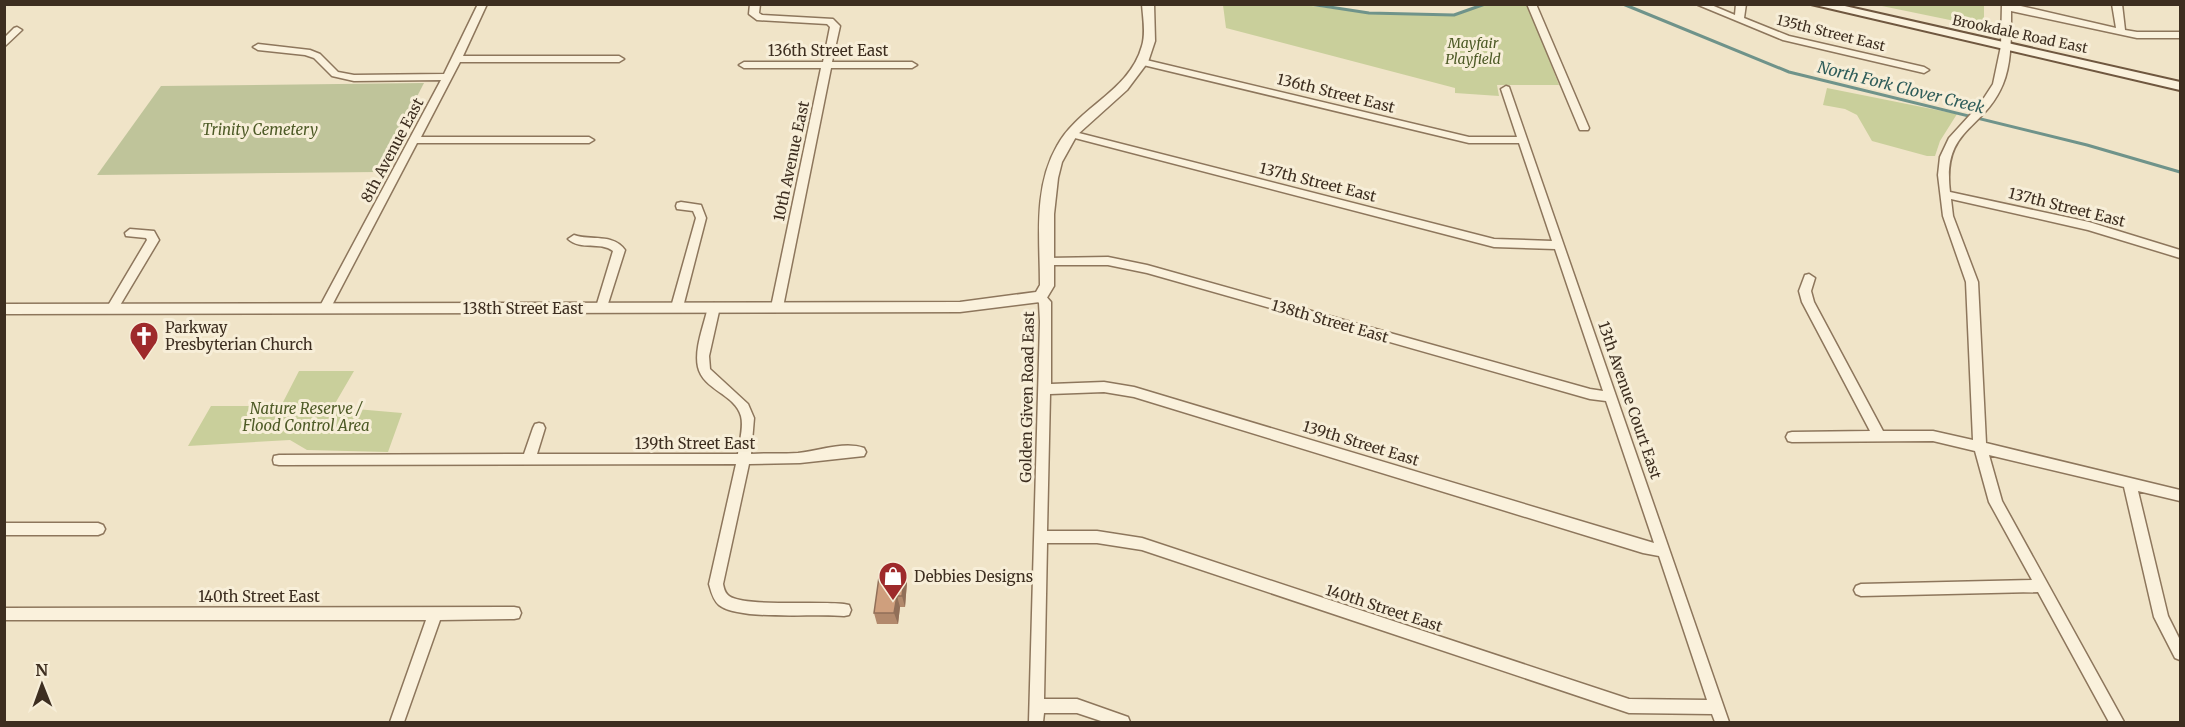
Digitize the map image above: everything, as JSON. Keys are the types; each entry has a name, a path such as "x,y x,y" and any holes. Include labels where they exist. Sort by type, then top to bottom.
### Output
{"main road":[{"name":"Brookdale Road East","path":"1817,4 2181,86"}],"street":[{"name":"8th Avenue East","path":"325,308 394,172 448,77 483,4"},
{"name":"10th Avenue East","path":"755,4 754,15 760,18 834,22 828,65 777,307"},
{"name":"Golden Given Road East","path":"1036,723 1046,322 1045,302 1040,297 1047,286 1051,179 1055,161 1071,134 1083,120 1123,86 1143,62 1149,39 1148,4"},
{"path":"1531,4 1584,128"},
{"name":"135th Street East","path":"1700,4 1786,38 1924,70"},
{"path":"1739,20 1741,4"},
{"path":"2117,4 2121,32"},
{"path":"2117,723 1996,502 1980,446 1972,282 1948,216 1943,175 1948,150 1968,120 1984,106 1998,84 2006,46 2007,6 2121,32 2152,36 2181,35"},
{"path":"4,44 17,30"},
{"path":"258,47 307,52 317,56 335,74 354,78 448,77"},
{"path":"457,59 619,59"},
{"name":"136th Street East","path":"1143,62 1468,140 1524,140"},
{"name":"136th Street East","path":"744,65 912,65"},
{"name":"13th Avenue Court East","path":"1506,89 1722,723"},
{"name":"137th Street East","path":"1071,134 1494,243 1559,245"},
{"path":"414,140 589,140"},
{"name":"137th Street East","path":"1944,194 2070,221 2181,254"},
{"path":"677,307 701,218 697,208 681,206"},
{"path":"112,309 153,237 146,233 130,233"},
{"path":"574,239 583,243 610,243 620,250 602,307"},
{"name":"138th Street East","path":"1047,262 1108,261 1147,269 1590,394 1611,397"},
{"path":"1809,278 1805,291 1808,302 1879,436"},
{"name":"138th Street East","path":"4,309 960,307 1040,297"},
{"path":"714,308 703,364 708,376 736,397 746,409 748,430 744,459 716,584 720,598 727,603 743,607 820,606 844,610"},
{"name":"139th Street East","path":"1045,389 1104,387 1134,392 1643,547 1664,551"},
{"path":"529,459 539,428"},
{"path":"1792,436 1933,436 2181,495"},
{"name":"139th Street East","path":"279,460 744,459 800,458 860,452"},
{"path":"2130,483 2161,617 2181,653"},
{"path":"4,529 99,529"},
{"name":"140th Street East","path":"1041,537 1097,537 1143,544 1629,706 1716,707"},
{"path":"1861,590 2043,586"},
{"name":"140th Street East","path":"4,614 514,613"},
{"path":"397,723 435,614"},
{"path":"1037,706 1077,706 1123,723"}],"green space":[{"name":"Mayfair Playfield","path":"1295,4 1369,13 1454,15 1485,5 1528,5 1559,85 1497,85 1499,96 1455,93 1455,88 1226,28 1223,5"},
{"path":"1877,5 1984,5 1984,27"},
{"name":"Trinity Cemetery","path":"424,83 378,172 97,175 161,86"},
{"path":"1827,88 1957,114 1940,141 1935,156 1927,156 1872,141 1857,115 1845,109 1823,105"},
{"name":"Nature Reserve / Flood Control Area","path":"299,371 354,371 333,407 402,413 388,452 307,450 290,440 188,446 211,406 281,406"}],"building":[{"path":"889,571 905,571 902,596 897,596 894,613 874,613 879,577 889,577"}],"waterway":[{"name":"North Fork Clover Creek","path":"1310,4 1369,13 1454,15 1485,4"},
{"name":"North Fork Clover Creek","path":"1623,4 1789,72 2087,145 2180,172"}],"place":[{"name":"Parkway Presbyterian Church","path":"144,362"},
{"name":"Debbies Designs","path":"893,602"}]}
